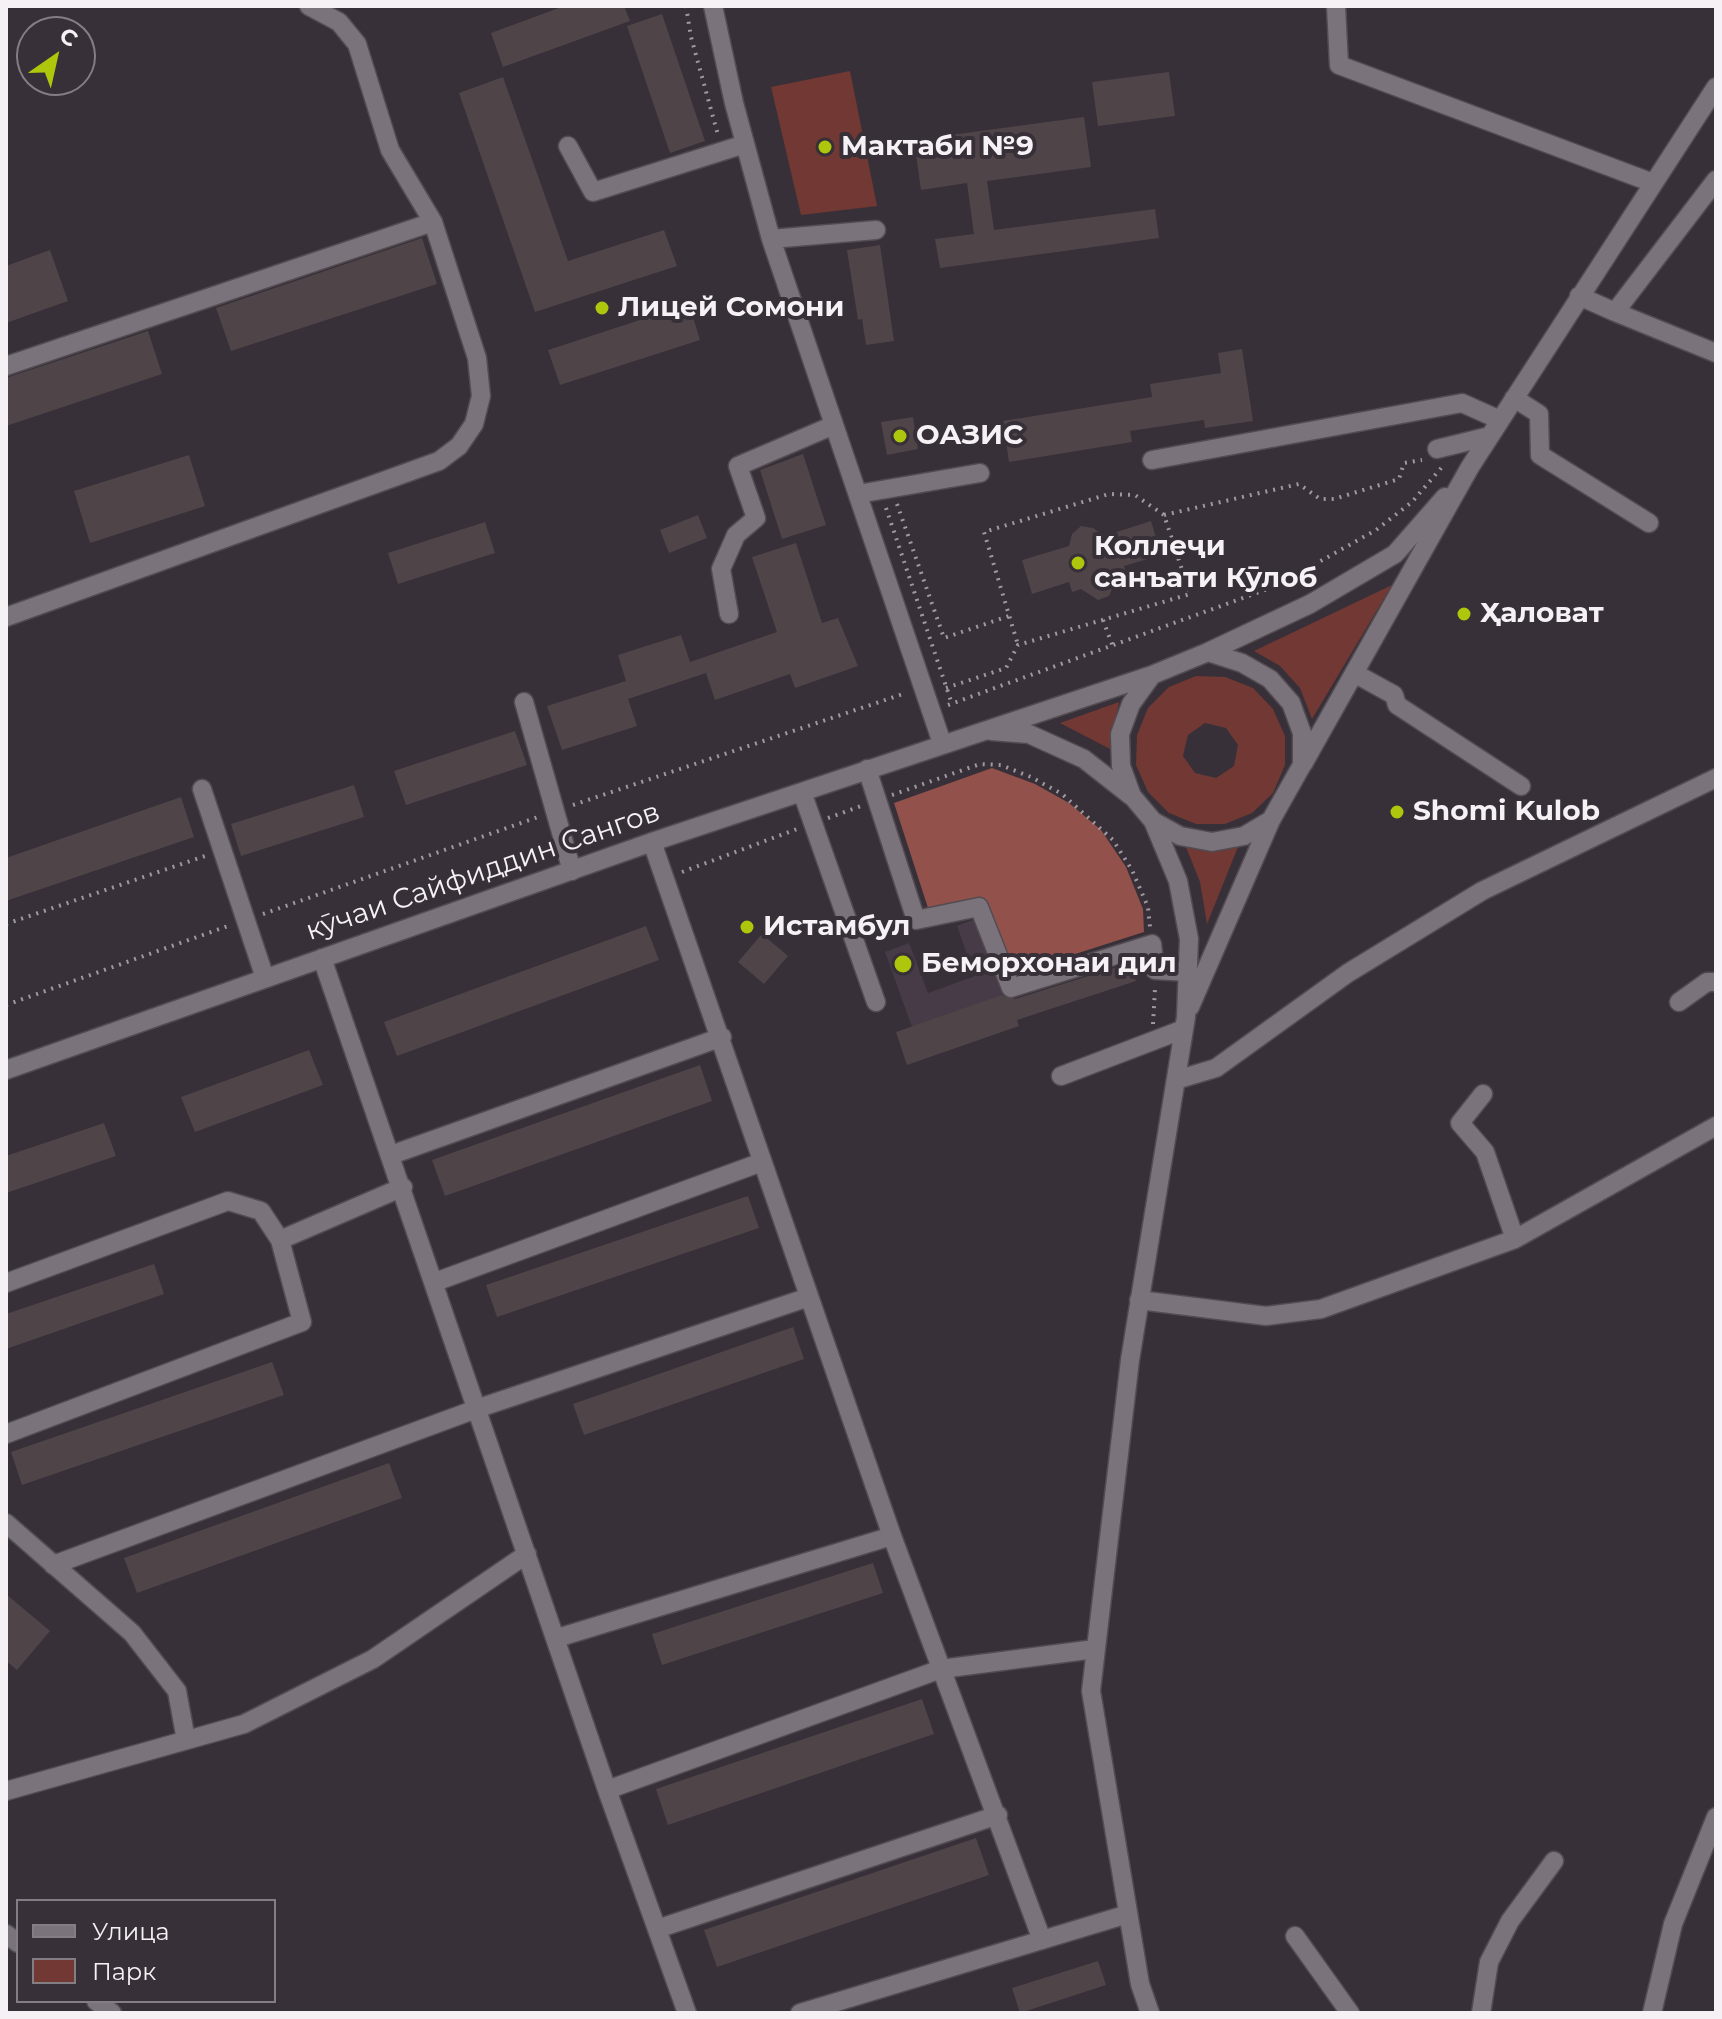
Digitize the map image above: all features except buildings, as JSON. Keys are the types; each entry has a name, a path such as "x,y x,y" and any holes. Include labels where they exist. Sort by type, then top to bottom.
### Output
{"street":[{"path":"6,617 439,461 459,446 474,424 481,396 477,358 433,222 390,150 357,44 339,22 309,6"},
{"path":"713,6 771,239 942,743"},
{"path":"1336,6 1339,65 1653,183"},
{"path":"1061,1076 1151,1042 1185,1023 1271,820 1470,467 1716,87"},
{"path":"568,146 593,192 745,144"},
{"path":"1615,312 1716,180"},
{"path":"6,366 433,222"},
{"path":"771,239 876,230"},
{"path":"1579,296 1716,353"},
{"path":"1514,398 1539,414 1540,455 1649,523"},
{"path":"1152,460 1462,403 1500,420"},
{"path":"729,614 721,569 736,535 756,518 738,466 834,425"},
{"path":"1446,447 1490,436"},
{"path":"1132,796 1121,766 1120,734 1131,704 1152,675 1310,604 1395,554 1470,467"},
{"path":"858,494 980,473"},
{"path":"1208,652 1242,663 1270,679 1284,695 1302,733 1302,765"},
{"path":"1354,673 1394,695 1397,705 1521,786"},
{"name":"кӯчаи Сайфиддин Сангов","path":"6,1070 652,842 1152,675"},
{"path":"524,702 572,871"},
{"path":"980,730 1029,734 1084,759 1132,796 1153,821 1178,881 1189,939 1185,1023 1139,1300 1091,1691 1140,1984 1150,2013"},
{"path":"867,769 916,920 979,907 1011,988 1152,944 1155,970 1188,972"},
{"path":"1176,1080 1216,1068 1348,973 1482,891 1716,778"},
{"path":"202,789 265,978"},
{"path":"802,792 876,1002"},
{"path":"1153,821 1180,836 1212,842 1244,836 1271,820"},
{"path":"652,842 722,1037 762,1162 892,1536 1042,1940"},
{"path":"322,958 479,1408 607,1790 687,2013"},
{"path":"1679,1002 1707,982 1716,982"},
{"path":"391,1155 722,1037"},
{"path":"1483,1094 1460,1123 1485,1152 1515,1239"},
{"path":"1139,1300 1266,1316 1321,1309 1515,1239 1716,1126"},
{"path":"435,1282 762,1162"},
{"path":"280,1240 403,1187"},
{"path":"6,1283 228,1201 261,1211 280,1240 302,1322 6,1434"},
{"path":"53,1565 479,1408 809,1297"},
{"path":"6,1523 132,1633 177,1691 186,1740"},
{"path":"557,1638 892,1536"},
{"path":"6,1791 244,1724 373,1659 527,1554"},
{"path":"607,1790 941,1669 1095,1649"},
{"path":"657,1929 998,1815"},
{"path":"1652,2013 1673,1924 1716,1817"},
{"path":"1481,2013 1489,1962 1510,1921 1554,1861"},
{"path":"800,2013 1128,1914"},
{"path":"1295,1936 1350,2013"}],"path":[{"path":"686,6 691,37 723,151"},
{"path":"1164,515 1299,484 1320,499 1334,499 1399,479 1404,463 1433,458 1446,447"},
{"path":"931,711 1228,606 1333,557 1376,530 1412,502 1442,468 1446,447"},
{"path":"881,490 952,704"},
{"path":"946,688 1006,668 1018,645 984,532 1109,494 1135,495 1164,515 1190,594 1018,645"},
{"path":"897,503 944,638 1009,616"},
{"path":"1103,620 1113,647"},
{"path":"6,1005 555,811 923,687"},
{"path":"664,878 980,764 1001,765 1062,794 1113,840 1132,870 1148,907 1152,944"},
{"path":"6,924 222,850"},
{"path":"1151,1042 1155,970"}],"shaded area":[{"path":"992,768 1035,784 1069,803 1101,830 1126,867 1143,909 1144,932 1019,972 1009,967 981,901 929,911 894,803"},
{"name":"Беморхонаи дил","path":"980,917 1007,993 912,1027 885,952 909,943 928,993 975,976 957,926"}],"green space":[{"name":"Мактаби №9","path":"850,71 877,206 801,215 771,87"},
{"path":"1392,585 1312,719 1300,688 1280,666 1254,651"},
{"path":"1196,676 1225,677 1253,688 1273,709 1285,736 1285,765 1273,793 1252,813 1225,824 1196,824 1169,813 1148,792 1136,765 1137,735 1148,708 1169,687","holes":["1205,723 1226,728 1238,745 1234,766 1216,778 1195,773 1183,756 1188,735"]},
{"path":"1119,702 1110,749 1060,723"},
{"path":"1186,847 1213,852 1238,847 1207,924 1200,882"}],"place":[{"name":"Мактаби №9","path":"825,147"},
{"name":"Лицей Сомони","path":"602,308"},
{"name":"ОАЗИС","path":"900,436"},
{"name":"Коллеҷи санъати Кӯлоб","path":"1078,563"},
{"name":"Ҳаловат","path":"1464,614"},
{"name":"Shomi Kulob","path":"1397,812"},
{"name":"Истамбул","path":"747,927"},
{"name":"Беморхонаи дил","path":"903,964"}]}
